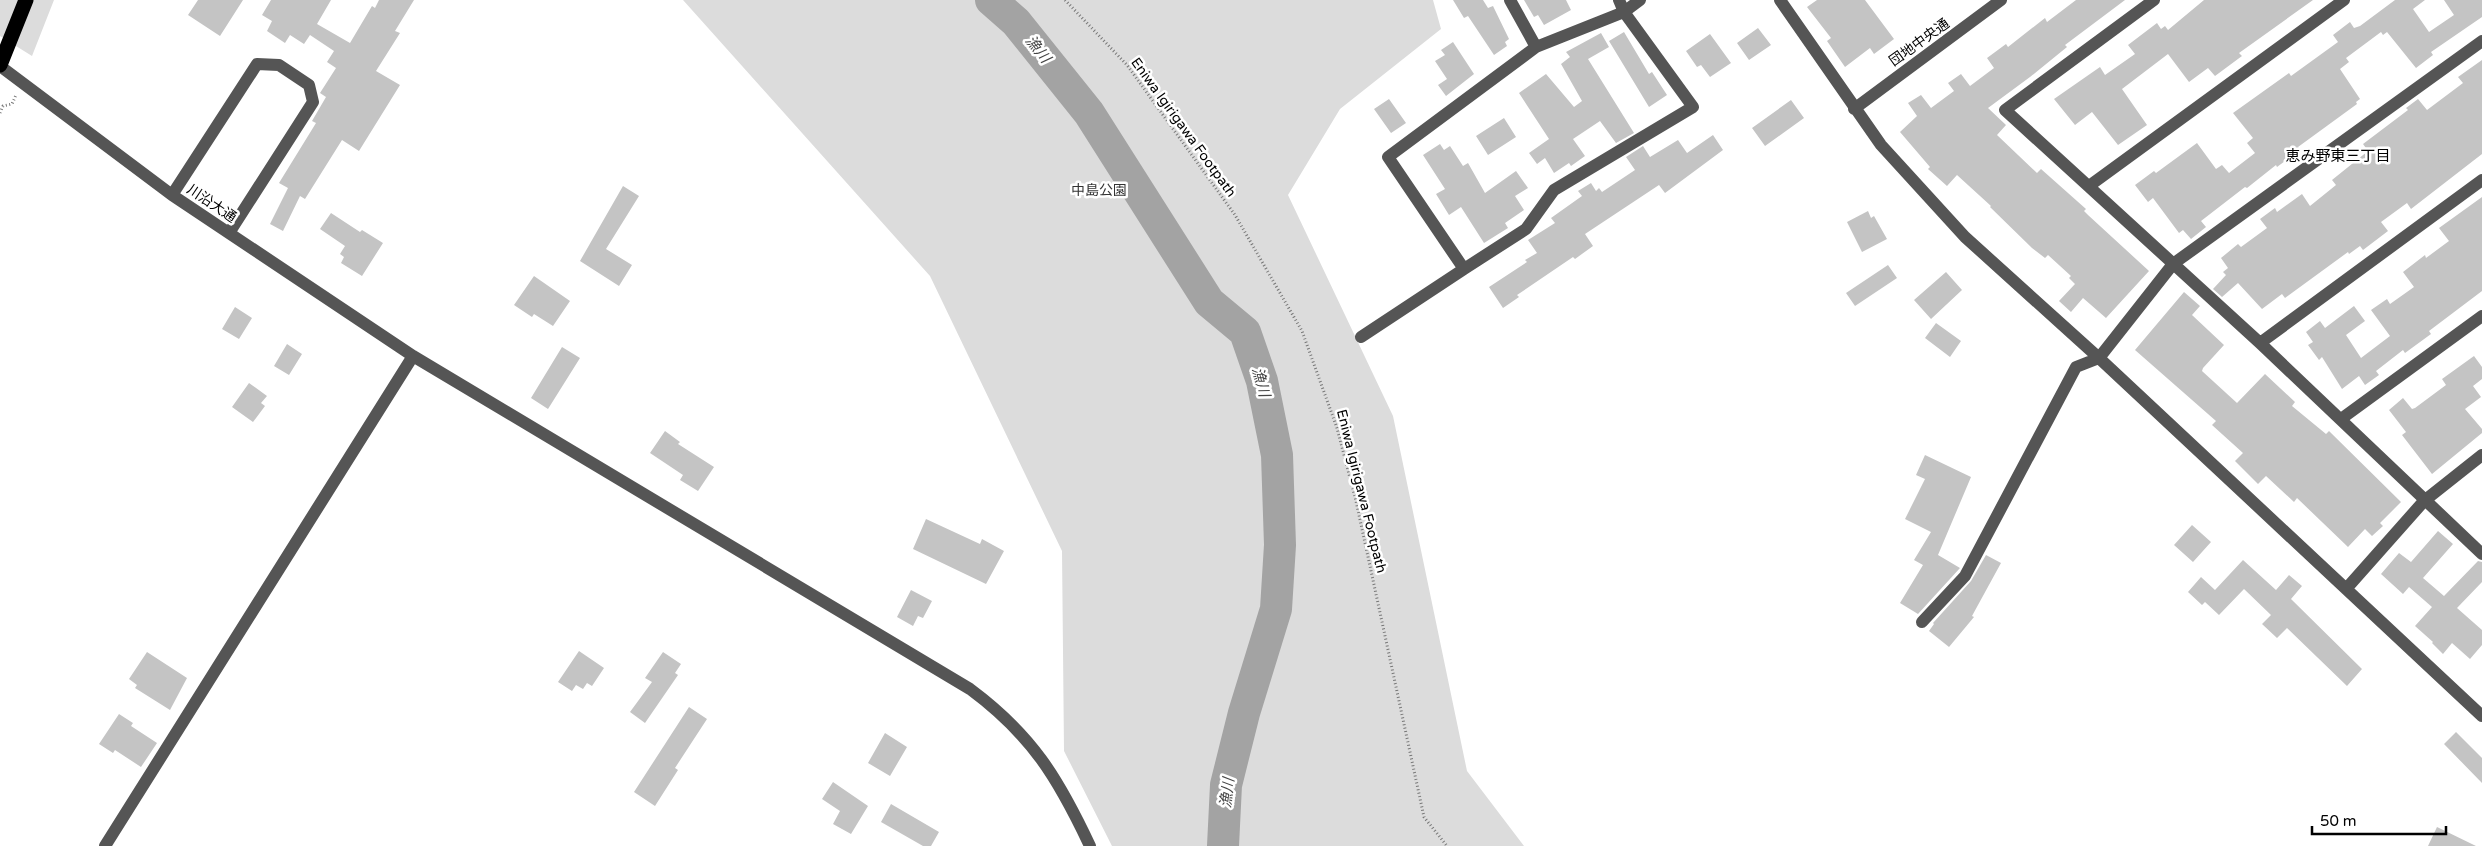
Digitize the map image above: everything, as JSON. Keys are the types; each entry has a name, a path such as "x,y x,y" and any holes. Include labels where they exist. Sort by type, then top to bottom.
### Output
{"highway":[{"path":"0,66 26,0"}],"street":[{"path":"1510,0 1536,47"},
{"path":"1464,269 1388,157 1536,47 1622,6 1640,0"},
{"path":"1780,0 1854,109 1881,145 1965,238 2099,358 2482,716"},
{"name":"団地中央通","path":"1854,109 2001,0"},
{"path":"2154,0 2005,110 2260,343 2482,554"},
{"path":"2088,186 2344,0"},
{"path":"1361,337 1526,229 1554,190 1693,107 1622,6"},
{"path":"1922,622 1964,576 2076,368 2099,358 2173,264 2482,40"},
{"path":"172,194 257,64 279,64 309,85 313,102 229,233"},
{"name":"川沿大通","path":"0,66 172,194 413,356 970,689 1009,721 1040,754 1070,803 1090,846"},
{"path":"2260,343 2482,180"},
{"path":"2341,419 2482,316"},
{"path":"105,846 413,356"},
{"path":"2346,590 2424,500 2482,455"}],"path":[{"name":"Eniwa Igirigawa Footpath","path":"1064,0 1127,65 1235,215 1302,331 1337,428 1353,492 1424,817 1447,846"},
{"path":"0,113 3,106 12,104 21,82"}],"green space":[{"path":"0,0 54,0 32,56 0,36"},
{"name":"中島公園","path":"683,0 1433,0 1441,29 1340,109 1288,195 1393,416 1467,771 1524,846 1112,846 1064,751 1062,551 930,276"}],"building":[{"path":"198,0 243,0 220,36 188,15"},
{"path":"271,0 331,0 317,24 350,43 372,6 375,8 379,0 414,0 395,31 400,33 376,71 400,85 359,151 342,140 305,199 300,196 283,231 270,224 288,188 279,183 316,123 312,121 326,97 320,93 336,68 327,62 334,51 310,35 304,44 290,35 285,43 267,31 272,21 262,15"},
{"path":"1453,0 1483,0 1488,8 1493,6 1509,39 1505,42 1507,46 1494,55 1468,16 1464,18"},
{"path":"1524,0 1566,0 1571,10 1544,25 1538,15 1534,17"},
{"path":"1817,0 1865,0 1894,39 1874,54 1870,48 1845,67 1827,41 1831,38 1807,7"},
{"path":"2076,0 2125,0 2065,45 2067,47 1988,108 2006,125 1997,135 2037,173 2041,169 2086,209 2084,211 2088,215 2149,271 2106,318 2083,298 2071,312 2059,301 2075,284 2069,278 2071,276 2048,255 2045,258 2032,248 1991,206 1957,175 1947,186 1928,169 1930,167 1900,132 1917,116 1908,103 1921,95 1931,108 1954,91 1948,83 1961,74 1970,86 1994,68 1987,58 2006,44 2008,47 2045,18 2047,22"},
{"path":"2204,0 2313,0 2239,53 2242,56 2215,76 2208,68 2189,82 2168,54 2122,89 2147,125 2118,145 2092,112 2075,125 2054,99 2100,67 2105,75 2135,54 2128,45 2157,23 2161,29 2165,26 2168,30"},
{"path":"2395,0 2425,0 2413,9 2429,32 2454,15 2444,0 2482,0 2482,17 2431,52 2433,55 2416,68 2387,32 2383,35 2381,32 2346,58 2349,62 2340,69 2360,99 2356,102 2357,104 2298,147 2300,150 2277,167 2276,165 2247,188 2245,187 2201,221 2206,227 2191,239 2183,230 2179,233 2153,198 2148,202 2135,185 2154,171 2156,173 2197,143 2216,169 2222,165 2229,173 2255,153 2247,143 2253,138 2233,113 2289,73 2291,76 2338,42 2333,35 2350,22 2354,28 2360,26"},
{"path":"1758,28 1771,45 1749,60 1737,43"},
{"path":"1624,32 1649,74 1652,72 1667,95 1649,107 1609,41"},
{"path":"1601,33 1609,47 1588,59 1634,133 1616,143 1600,121 1573,139 1585,156 1571,166 1569,163 1554,173 1545,158 1537,164 1529,153 1549,139 1519,93 1546,74 1574,107 1582,101 1561,64 1570,57 1566,52"},
{"path":"1710,34 1731,63 1710,77 1701,65 1697,67 1686,51"},
{"path":"1453,42 1474,74 1446,96 1438,85 1447,79 1435,61 1445,55 1441,50"},
{"path":"2482,60 2482,154 2411,209 2407,203 2381,222 2388,231 2363,250 2360,246 2349,254 2348,252 2285,298 2282,294 2262,309 2238,283 2222,297 2213,289 2226,275 2223,272 2228,268 2221,258 2238,244 2241,247 2267,228 2260,219 2275,208 2277,212 2302,194 2310,206 2336,185 2332,180 2368,151 2363,144 2408,110 2406,108 2418,99 2427,110 2463,83 2458,77"},
{"path":"1389,99 1406,123 1391,133 1374,109"},
{"path":"1791,100 1804,118 1765,146 1752,128"},
{"path":"1504,118 1516,137 1488,155 1476,136"},
{"path":"1713,135 1723,150 1665,193 1659,185 1585,234 1593,246 1575,259 1573,257 1517,295 1519,297 1503,308 1489,287 1527,262 1525,260 1537,253 1528,240 1555,223 1551,218 1582,196 1578,191 1591,183 1596,191 1599,188 1602,192 1635,170 1626,157 1643,146 1650,157 1678,140 1687,153"},
{"path":"1440,144 1444,150 1450,146 1463,166 1468,163 1485,193 1516,171 1528,188 1515,196 1524,210 1505,223 1508,228 1484,243 1461,207 1449,215 1436,194 1445,189 1423,155"},
{"path":"623,186 639,196 606,249 632,265 619,286 580,261"},
{"path":"2482,197 2482,291 2429,331 2431,334 2405,353 2403,350 2376,371 2379,375 2365,385 2359,376 2342,389 2322,357 2319,360 2308,345 2313,342 2306,332 2320,321 2325,328 2354,306 2365,321 2346,335 2361,358 2390,336 2371,310 2387,299 2390,304 2414,287 2403,272 2425,255 2426,258 2449,241 2439,228"},
{"path":"1868,211 1871,218 1874,216 1887,239 1862,252 1847,222"},
{"path":"331,213 360,232 362,230 383,243 362,276 341,263 344,257 340,254 345,246 320,229"},
{"path":"1888,265 1897,278 1855,306 1846,293"},
{"path":"1946,272 1962,290 1931,319 1914,300"},
{"path":"534,276 570,301 553,326 534,314 532,317 514,305"},
{"path":"2184,292 2200,306 2192,315 2224,345 2202,371 2237,403 2265,374 2295,402 2292,406 2326,434 2329,431 2401,502 2380,523 2383,526 2372,536 2365,529 2348,547 2297,498 2294,502 2266,476 2258,484 2235,461 2243,453 2212,425 2216,421 2135,350"},
{"path":"235,307 252,318 239,339 222,329"},
{"path":"1936,323 1961,341 1950,357 1925,338"},
{"path":"287,344 302,354 289,375 274,366"},
{"path":"562,347 580,358 548,409 531,398"},
{"path":"2474,356 2482,367 2482,379 2473,386 2481,397 2465,409 2482,429 2482,433 2432,474 2402,435 2406,432 2389,410 2403,398 2412,409 2415,408 2446,385 2442,379"},
{"path":"249,383 267,396 261,403 265,406 253,422 232,407"},
{"path":"665,431 680,442 678,444 714,467 698,491 680,480 683,475 650,453"},
{"path":"1925,455 1971,477 1938,555 1960,568 1918,614 1900,603 1923,565 1914,560 1931,532 1905,519 1925,479 1916,475"},
{"path":"926,519 980,544 982,539 1004,551 986,584 913,549"},
{"path":"2192,525 2211,542 2193,562 2174,545"},
{"path":"2438,531 2453,544 2423,578 2444,596 2478,561 2482,562 2482,582 2457,608 2482,630 2482,645 2470,659 2452,643 2443,654 2415,626 2432,607 2409,587 2403,594 2381,574 2399,553 2411,562"},
{"path":"1986,555 2001,563 1972,616 1974,617 1949,647 1929,631 1933,623 1971,581"},
{"path":"2243,560 2276,590 2289,575 2302,586 2291,599 2362,669 2347,686 2287,628 2277,638 2262,624 2271,615 2244,589 2219,615 2205,602 2202,605 2188,592 2201,577 2215,590"},
{"path":"911,590 932,601 923,618 918,616 913,626 897,617"},
{"path":"579,651 604,668 592,686 587,683 583,689 576,685 572,691 558,682"},
{"path":"147,652 187,678 170,710 135,688 137,685 129,679"},
{"path":"663,652 681,664 675,673 678,675 645,723 630,712 652,682 645,678"},
{"path":"689,707 707,719 675,768 678,770 655,806 634,792"},
{"path":"119,714 133,723 131,726 157,743 141,767 115,750 113,753 99,744"},
{"path":"2456,732 2482,758 2482,783 2444,744"},
{"path":"885,733 907,747 890,776 868,763"},
{"path":"833,782 868,806 851,834 833,824 840,811 822,799"},
{"path":"891,804 939,832 931,846 923,846 881,822"},
{"path":"2437,827 2476,846 2428,846"}],"waterway":[{"name":"漁川","path":"991,0 1016,22 1089,113 1209,302 1245,332 1262,381 1277,455 1280,545 1276,609 1244,713 1226,785 1223,846"}],"district":[{"name":"恵み野東三丁目","path":"2338,156"}]}
